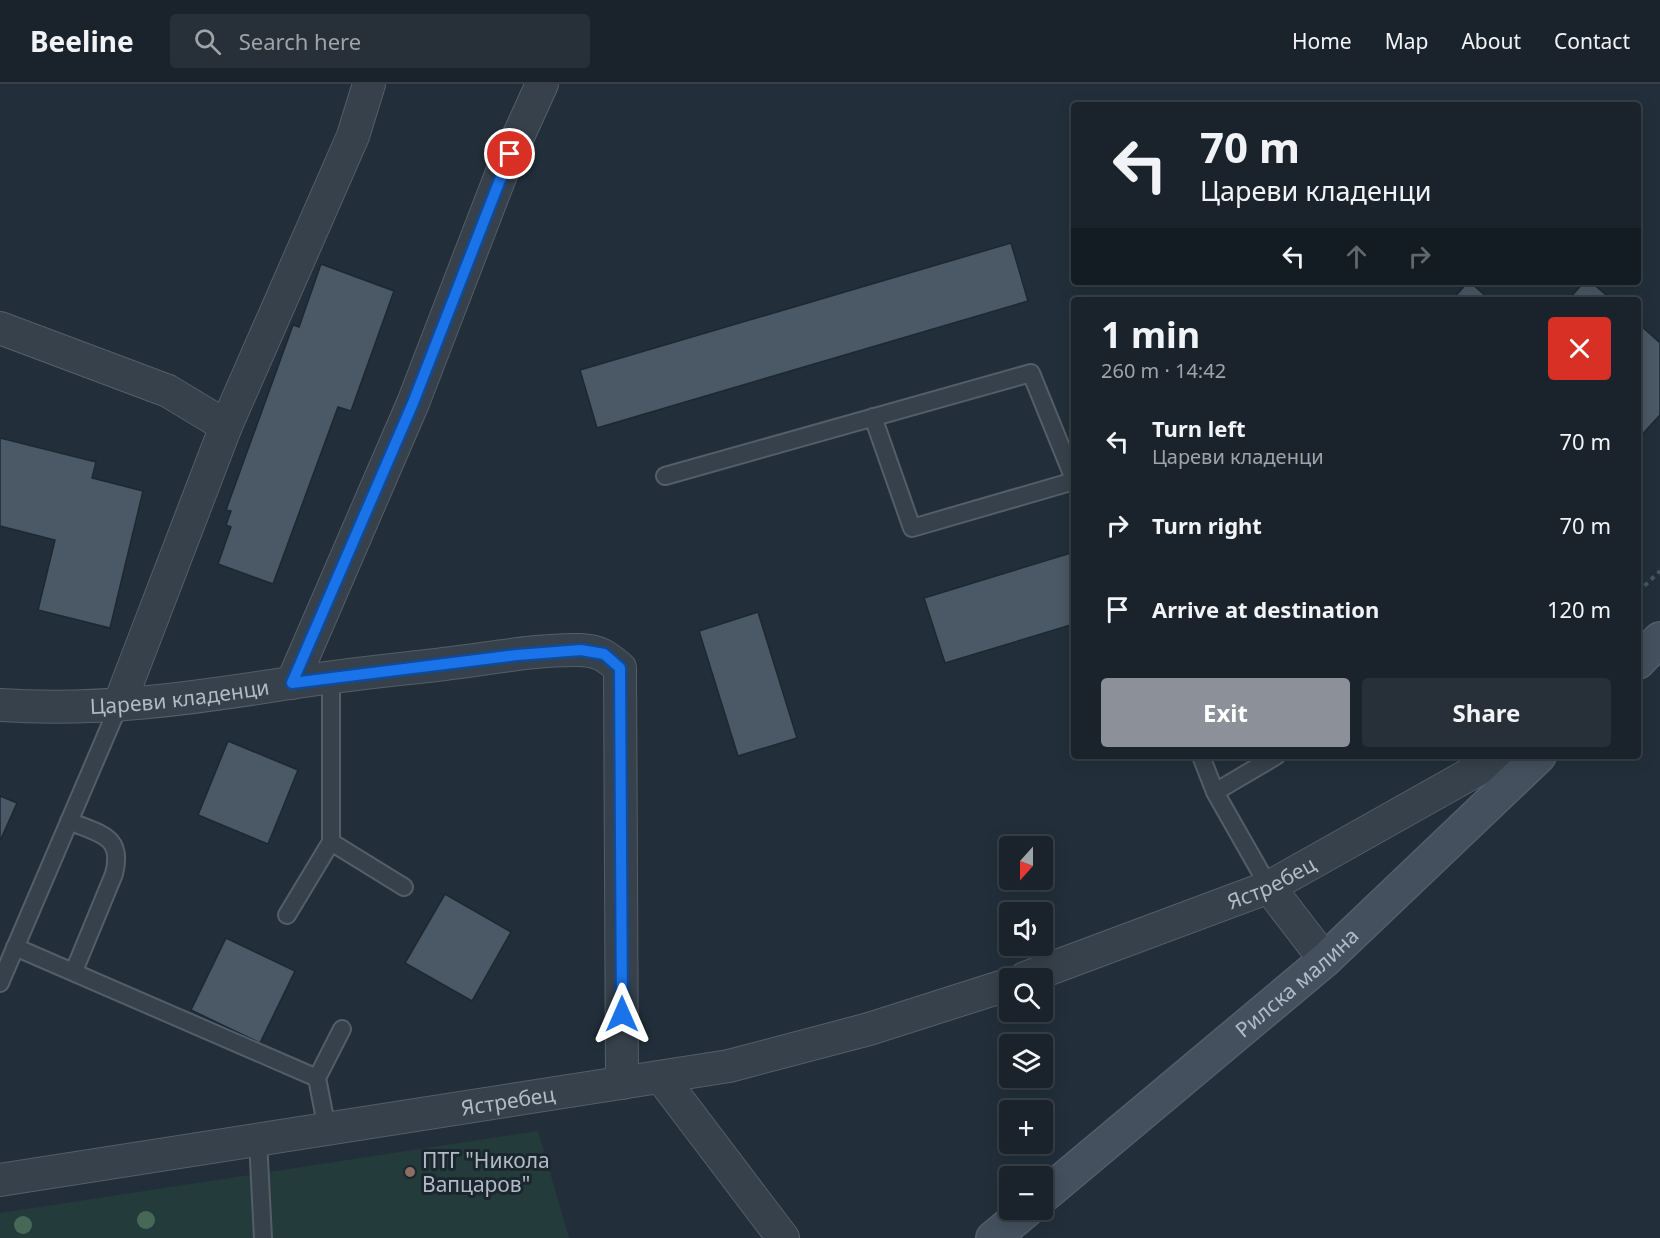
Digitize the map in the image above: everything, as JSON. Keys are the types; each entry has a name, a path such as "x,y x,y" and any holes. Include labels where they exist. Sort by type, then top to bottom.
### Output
{"street":[{"path":"119,705 226,426 353,136 369,84"},
{"path":"292,683 413,403 502,171 542,84"},
{"path":"0,328 168,391 226,426"},
{"path":"1641,659 1660,639"},
{"name":"Цареви кладенци","path":"0,705 31,707 119,705 209,696 292,683 517,655 581,650 604,654 620,668 622,1083"},
{"name":"Ястребец","path":"1052,968 1269,887 1496,759"},
{"name":"Рилска малина","path":"1053,1188 1325,960 1536,759"},
{"path":"1269,887 1325,960"},
{"name":"Ястребец","path":"0,1180 729,1066 869,1029 999,988"},
{"path":"661,1077 783,1238"},
{"path":"993,1238 1015,1220"}],"lane":[{"path":"665,476 1031,373 1071,473"},
{"path":"873,417 912,528 1071,481"},
{"path":"286,915 332,842 331,678"},
{"path":"0,983 119,705"},
{"path":"1202,759 1215,792 1269,887"},
{"path":"1215,792 1271,759"},
{"path":"69,822 108,837 116,848 117,861 114,874 74,971"},
{"path":"332,842 404,886"},
{"path":"15,947 317,1078"},
{"path":"327,1129 317,1078 342,1029"},
{"path":"258,1140 263,1238"}],"path":[{"path":"1641,589 1660,571"}],"green space":[{"name":"ПТГ \"Никола Вапцаров\"","path":"538,1131 569,1238 0,1238 0,1213"}],"building":[{"path":"1011,243 1028,301 597,428 580,370"},
{"path":"321,264 394,291 351,411 338,407 273,584 218,564 231,527 226,525 231,511 226,510 293,325 299,327"},
{"path":"1465,285 1473,285 1487,297 1455,297"},
{"path":"1581,285 1594,285 1608,297 1571,297"},
{"path":"1641,326 1660,343 1660,415 1641,436"},
{"path":"0,438 96,462 92,478 143,491 110,628 38,610 55,540 0,526"},
{"path":"1071,553 1071,625 945,663 924,598"},
{"path":"758,612 797,738 738,756 699,631"},
{"path":"228,741 298,770 268,844 198,815"},
{"path":"0,796 17,803 0,841"},
{"path":"445,894 511,932 472,1001 405,963"},
{"path":"226,938 295,971 260,1043 191,1010"}],"place":[{"name":"ПТГ \"Никола Вапцаров\"","path":"410,1172"}],"route":[{"path":"510,154 413,403 292,683 517,655 581,650 604,654 620,668 622,1014"}]}
